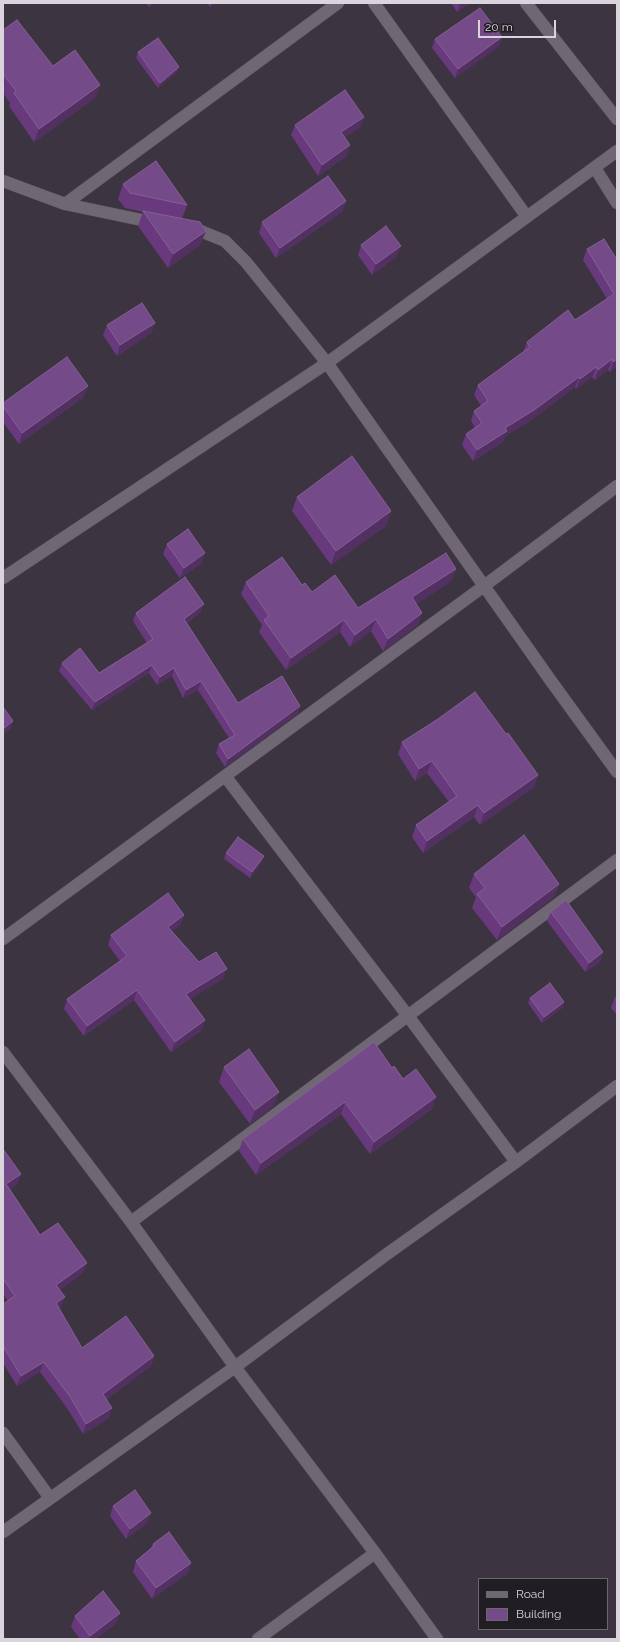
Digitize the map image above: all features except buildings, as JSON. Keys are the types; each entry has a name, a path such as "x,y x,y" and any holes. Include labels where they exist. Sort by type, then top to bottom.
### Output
{"street":[{"path":"66,204 338,3"},
{"path":"374,3 527,217"},
{"path":"526,3 617,119"},
{"path":"3,578 327,364 617,151"},
{"path":"595,168 617,203"},
{"path":"3,181 66,204 198,230 225,241 246,262 327,364 617,772"},
{"path":"3,939 484,586 617,486"},
{"path":"225,776 408,1016 516,1162"},
{"path":"131,1222 617,860"},
{"path":"3,1052 131,1222 235,1367 375,1553 436,1639"},
{"path":"3,1532 235,1367 516,1162 617,1086"},
{"path":"3,1433 50,1498"},
{"path":"258,1639 375,1553"}]}
